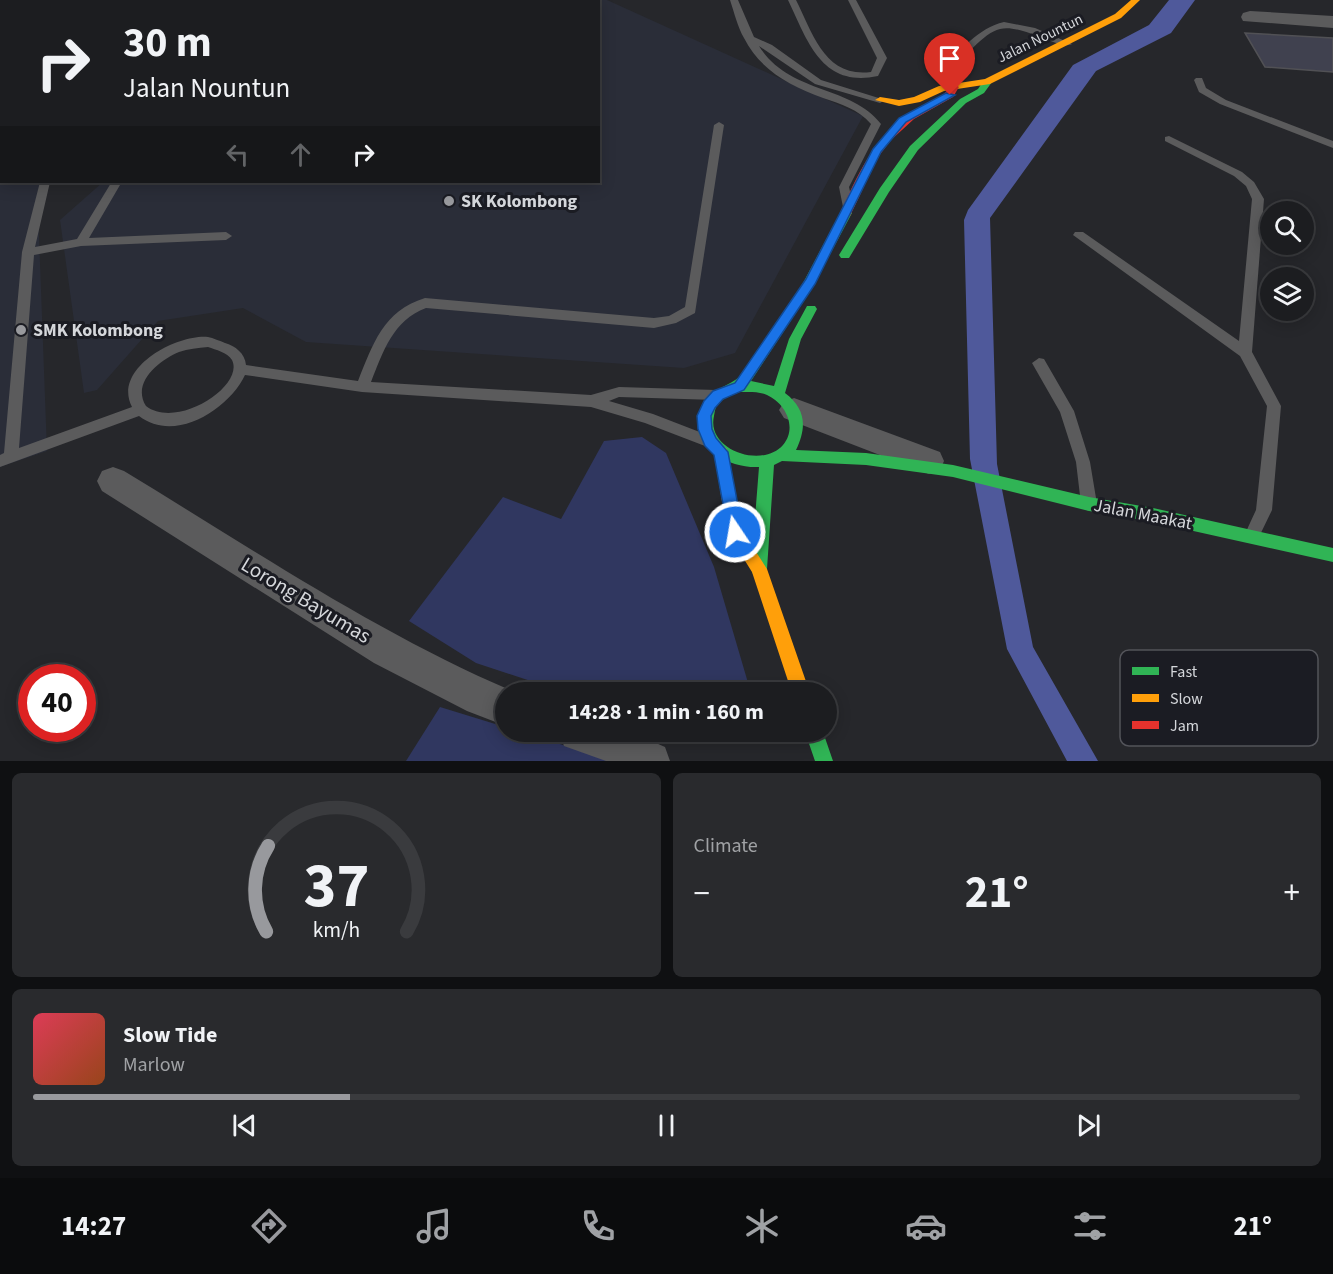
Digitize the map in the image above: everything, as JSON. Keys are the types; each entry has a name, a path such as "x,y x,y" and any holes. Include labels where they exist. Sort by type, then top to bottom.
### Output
{"street":[{"name":"Jalan Nountun","path":"740,387 811,281 876,151 903,120 950,95 954,87 987,82 1067,44 1118,16 1136,0"},
{"path":"1250,17 1333,22"},
{"name":"Jalan Nountun","path":"837,268 884,191 914,148 963,101 981,91 987,82"},
{"path":"880,100 899,103 917,100 942,88 954,87"},
{"path":"880,100 903,120"},
{"name":"Jalan Nountun","path":"884,191 877,181 909,127 903,120"},
{"path":"786,402 795,339 819,297"},
{"path":"740,387 766,388 786,402 798,422 797,434 791,446 782,455 767,461 751,463 721,452 710,442 705,429 704,416 709,405 718,395 740,387"},
{"name":"Jalan Maakat","path":"786,402 953,471"},
{"path":"721,452 735,532 759,569 797,682"},
{"name":"Jalan Maakat","path":"782,455 866,459 953,471 1089,504 1252,536 1333,555"},
{"path":"759,569 767,461"},
{"name":"Lorong Bayumas","path":"113,481 387,650 480,698 495,703"},
{"path":"607,742 651,761"},
{"path":"817,742 824,761"}],"lane":[{"path":"734,0 747,38 767,64 806,88 854,104 866,112 876,124 844,187 847,209"},
{"path":"792,0 817,49 828,65 835,71 861,78 875,74 882,58 852,0"},
{"path":"954,87 946,80 945,71 993,28 1005,25 1021,27 1067,44"},
{"path":"747,38 769,48 818,82 880,100"},
{"path":"1199,80 1202,90 1223,102 1333,145"},
{"path":"362,387 388,329 413,306 425,303 654,322 672,320 690,310 719,125"},
{"path":"1169,139 1238,174 1250,184 1258,199 1245,352"},
{"path":"45,183 28,252 6,459 140,410"},
{"path":"81,242 115,185"},
{"path":"1079,235 1245,352 1274,406 1264,510 1252,536"},
{"path":"28,252 81,242 226,236"},
{"path":"208,342 222,344 232,350 238,359 240,369 228,393 201,412 185,418 169,420 154,418 140,410 135,401 135,389 139,377 149,365 177,347 208,342"},
{"path":"1039,363 1067,411 1083,462 1089,504"},
{"path":"240,369 362,387 591,401 648,418 710,442"},
{"path":"591,401 618,392 718,395"}],"shaded area":[{"name":"SK Kolombong","path":"600,0 607,0 863,116 735,353 684,368 306,342 243,308 158,321 97,390 84,393 60,220 102,183 600,183"},
{"path":"1169,0 1195,0 1171,33 1096,71 990,218 997,464 1033,647 1098,761 1067,761 1007,649 970,459 964,220 968,210 1073,65 1149,25"},
{"name":"SMK Kolombong","path":"0,183 49,183 38,209 47,451 0,467"},
{"path":"642,437 666,453 714,567 748,682 534,682 476,663 409,621 503,497 561,519 604,441"},
{"path":"440,707 495,724 495,742 554,742 612,761 406,761"}],"building":[{"path":"1245,33 1333,38 1333,72 1265,67"}],"traffic: fast":[{"path":"845,255 884,191 914,148 963,101 981,91 987,82"},
{"path":"740,387 767,389 779,395 789,405 797,423 797,431 788,450 774,458 757,461 738,459 722,452 710,440 705,425 709,406 716,397 745,380 807,287 846,213"},
{"path":"778,394 795,339 811,309"},
{"path":"782,455 866,459 953,471 1089,504 1153,515 1333,555"},
{"path":"759,569 767,461"},
{"path":"817,742 824,761"}],"traffic: slow":[{"path":"880,100 899,103 917,100 942,88 987,82 1118,16 1136,0"},
{"path":"721,452 735,532 759,569 797,682"}],"traffic: jam":[{"path":"846,213 873,156 887,138 910,117 950,95 954,87"}],"place":[{"name":"SK Kolombong","path":"449,201"},
{"name":"SMK Kolombong","path":"21,330"}],"route":[{"path":"735,532 721,452 710,442 705,429 704,416 709,405 718,395 740,387 811,281 876,151 903,120 950,95"}]}
